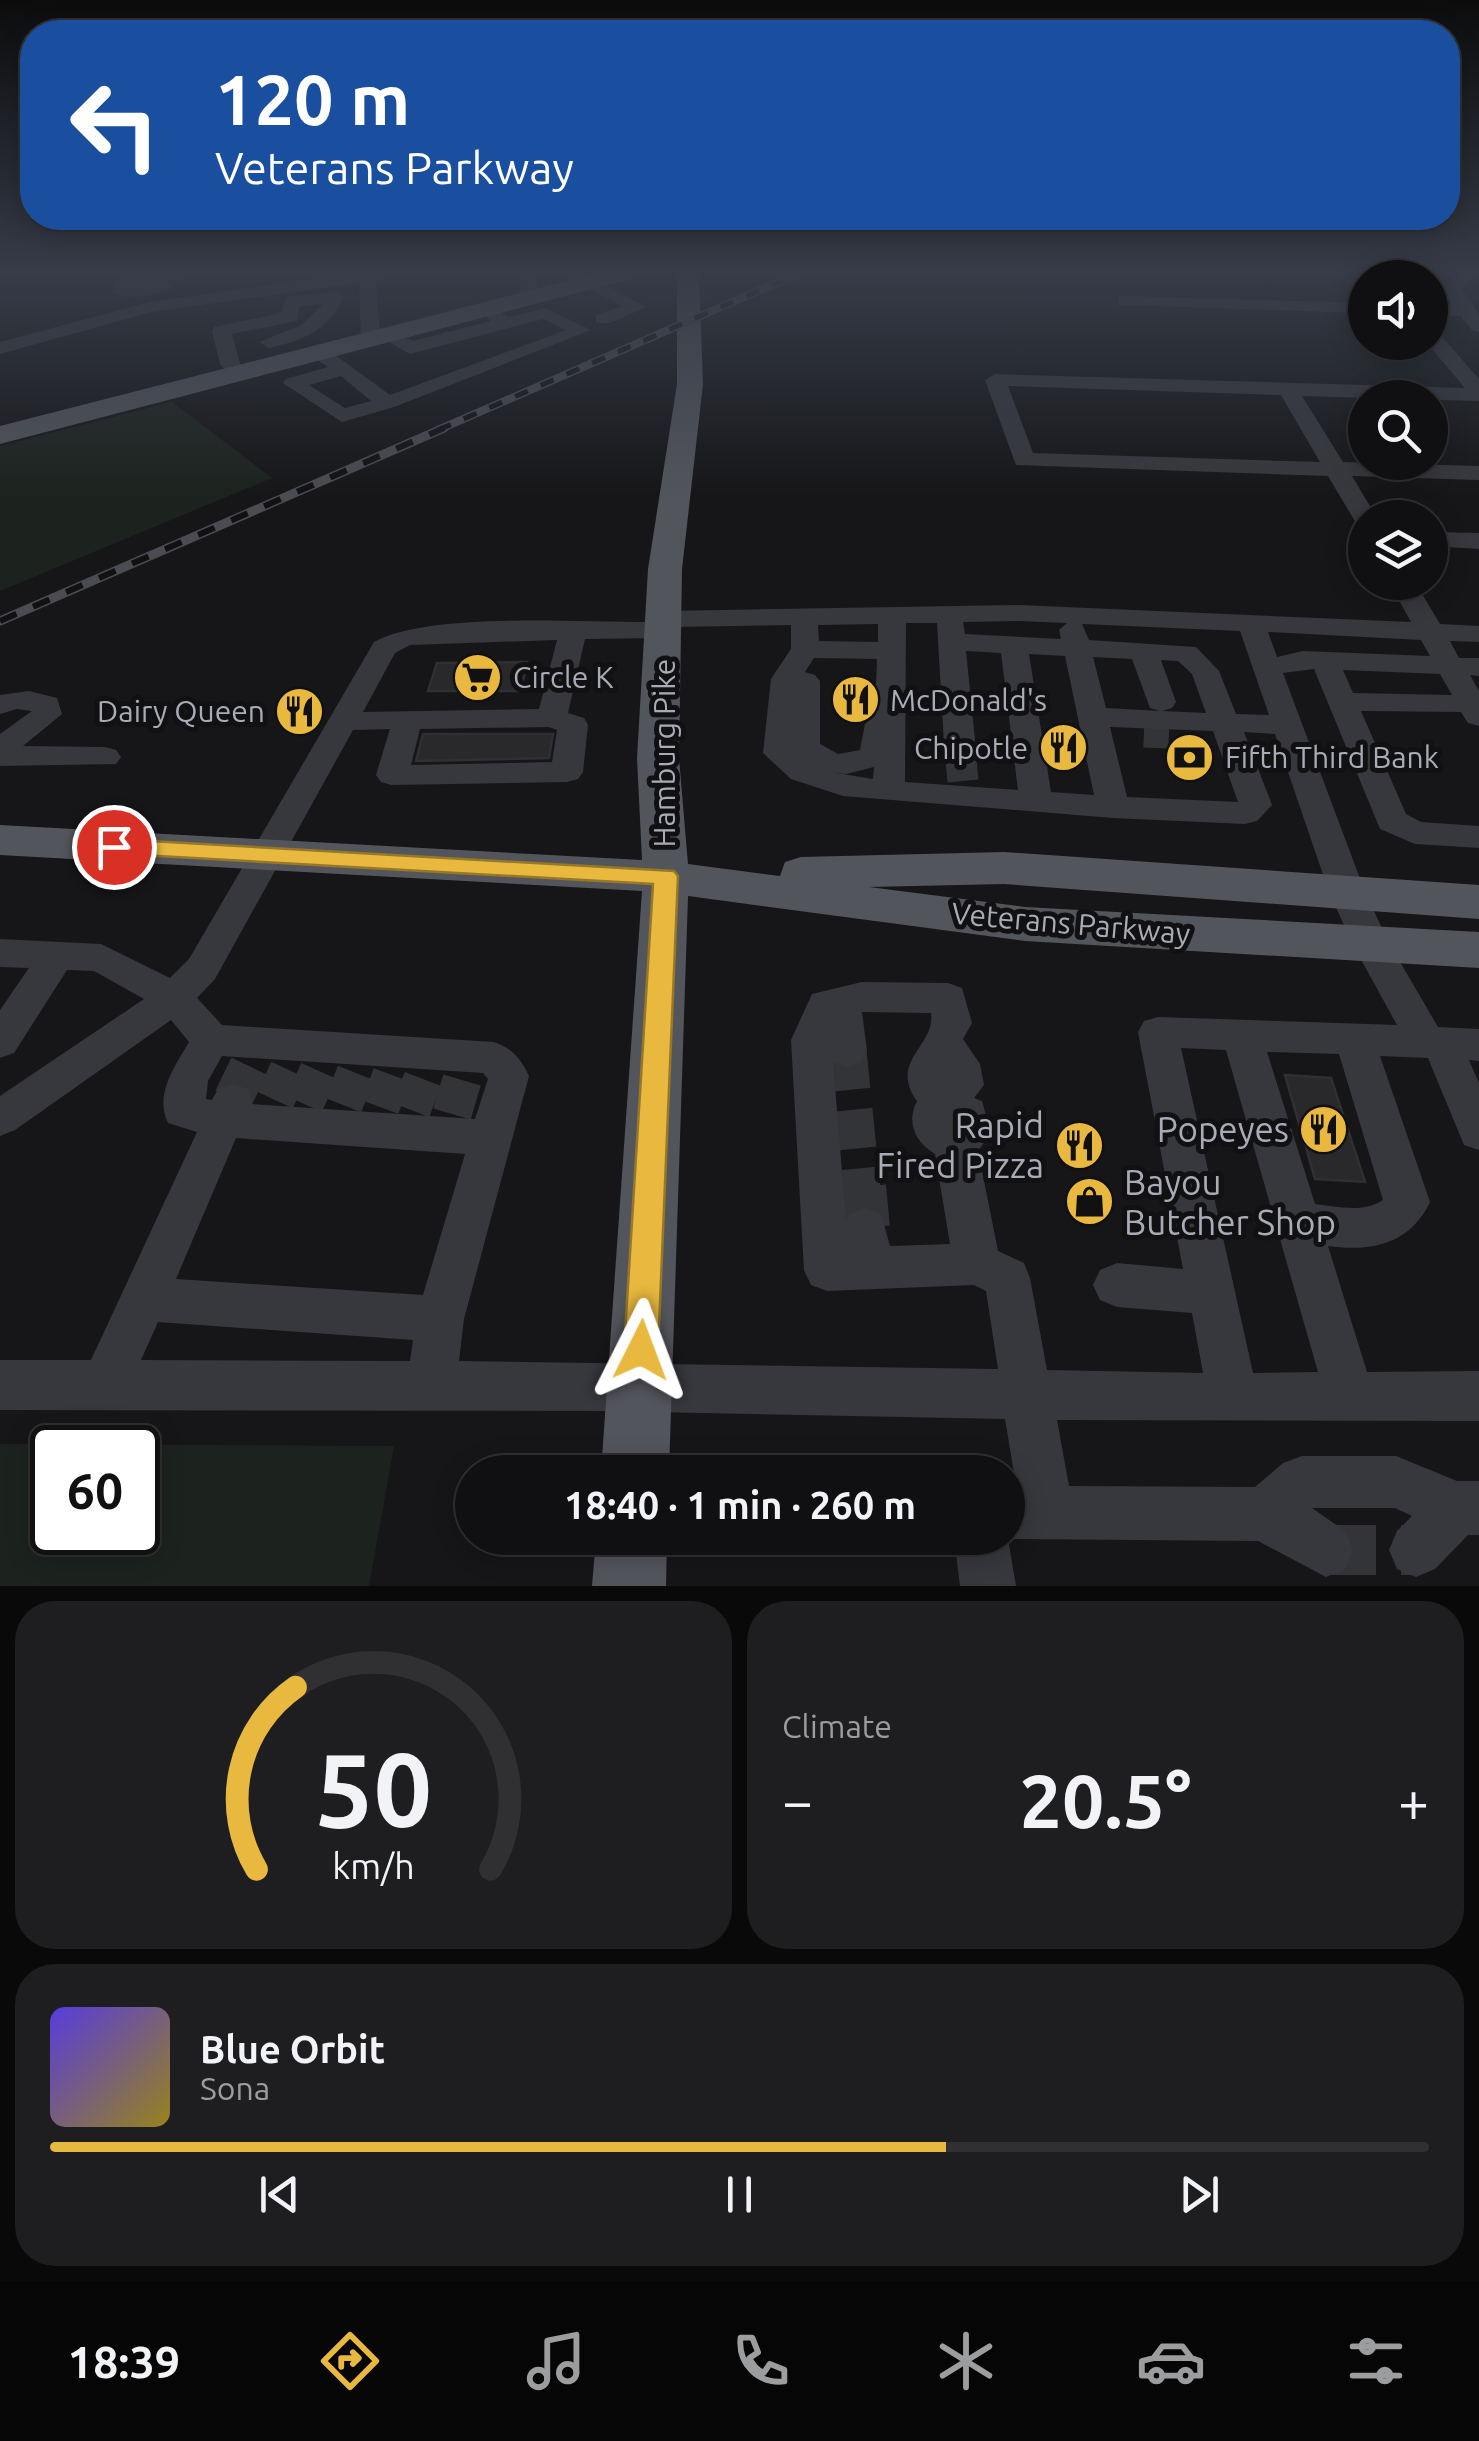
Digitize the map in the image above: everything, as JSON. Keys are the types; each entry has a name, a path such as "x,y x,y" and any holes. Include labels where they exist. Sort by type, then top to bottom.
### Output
{"main road":[{"path":"0,436 235,362 349,348"},
{"name":"Hamburg Pike","path":"636,1455 666,876 658,758 665,569 690,384 689,348"},
{"name":"Veterans Parkway","path":"0,840 666,876 1004,868 1479,902"},
{"name":"Veterans Parkway","path":"666,876 1026,924 1479,950"},
{"path":"629,1586 631,1555"}],"street":[{"path":"229,348 235,362 268,348"},
{"path":"378,348 344,369 293,383 342,416 534,348"},
{"path":"482,348 504,359"},
{"path":"320,353 387,403"},
{"path":"1448,356 1479,394"},
{"path":"1479,394 994,380 1024,460 1479,472"},
{"path":"1288,389 1355,500"},
{"path":"1448,540 1479,541"},
{"path":"1349,714 1476,706 1464,666 1430,632 1412,600"},
{"path":"888,791 892,615"},
{"path":"0,1118 174,998 202,969 378,654 402,638 429,633 573,631 804,616 892,615 1014,645 1186,653 1205,671 1214,722 1256,805 1245,813 1036,802 963,779 888,791 810,779 779,753 786,679 802,656"},
{"path":"804,616 804,747 820,762 860,763 874,755 880,742 881,672 892,658"},
{"path":"950,628 1070,616 1479,634"},
{"path":"1070,616 1102,717 1113,806"},
{"path":"1251,623 1347,892 1371,945 1449,1043 1479,1132"},
{"path":"950,628 963,779"},
{"path":"552,718 573,631"},
{"path":"1014,645 1036,802"},
{"path":"1144,651 1161,702"},
{"path":"802,656 892,658"},
{"path":"1268,668 1303,660 1464,666"},
{"path":"1325,660 1349,714 1380,746 1415,833 1479,837"},
{"path":"0,706 8,701 35,700 46,704 47,714 21,736 0,746"},
{"path":"1102,717 1288,726"},
{"path":"1102,717 1157,733 1190,730 1214,722"},
{"path":"340,721 552,718 573,726 567,772 392,775 407,722"},
{"path":"0,756 105,757"},
{"path":"0,953 101,958 174,998 211,1040 491,1138"},
{"path":"0,1042 57,956"},
{"path":"977,1264 952,1109 960,1064 946,1032 948,998 862,997 826,1006 810,1040 827,1270 867,1248 977,1264 1007,1278 1028,1396 1027,1512 1264,1514 1326,1550"},
{"path":"841,1002 846,1051"},
{"path":"1233,1398 1158,1032 1449,1043"},
{"path":"1242,1036 1350,1397"},
{"path":"211,1040 188,1080 183,1111 349,1089 494,1058 509,1076 440,1319 430,1388"},
{"path":"1297,1221 1370,1228 1399,1217 1408,1202 1354,1040"},
{"path":"108,1382 144,1299 349,1089"},
{"path":"1117,1285 1212,1294"},
{"path":"144,1299 440,1319"},
{"path":"0,1385 108,1382 639,1387 1233,1398 1479,1396"},
{"path":"1264,1514 1302,1482 1396,1482 1468,1508"},
{"path":"1416,1550 1468,1508"},
{"path":"984,1555 988,1586"}],"shaded area":[{"path":"172,402 272,478 0,591 0,446"},
{"path":"0,1444 30,1444 30,1555 160,1555 160,1445 394,1446 369,1586 0,1586"}],"building":[{"name":"Circle K","path":"527,662 521,691 428,691 437,663"},
{"name":"Circle K","path":"423,734 553,734 549,758 416,761"},
{"name":"Popeyes","path":"1285,1075 1331,1078 1365,1182 1315,1179"}],"tunnel":[{"path":"1144,732 1169,733"},
{"path":"961,760 963,781"},
{"path":"847,1051 861,1189"},
{"path":"233,1099 249,1066"},
{"path":"275,1100 289,1070"},
{"path":"304,1104 319,1071"},
{"path":"343,1105 356,1073"},
{"path":"380,1107 392,1075"},
{"path":"411,1110 423,1079"},
{"path":"452,1114 462,1080"},
{"path":"861,1187 865,1228"},
{"path":"1326,1550 1416,1550"}],"railway":[{"path":"438,430 627,348"},
{"path":"0,621 444,428"}],"place":[{"name":"Circle K","path":"478,677"},
{"name":"McDonald's","path":"855,700"},
{"name":"Dairy Queen","path":"300,711"},
{"name":"Chipotle","path":"1063,748"},
{"name":"Fifth Third Bank","path":"1190,757"},
{"name":"Popeyes","path":"1324,1129"},
{"name":"Rapid Fired Pizza","path":"1079,1145"},
{"name":"Bayou Butcher Shop","path":"1089,1202"}],"route":[{"path":"114,847 666,876 641,1350"}]}
